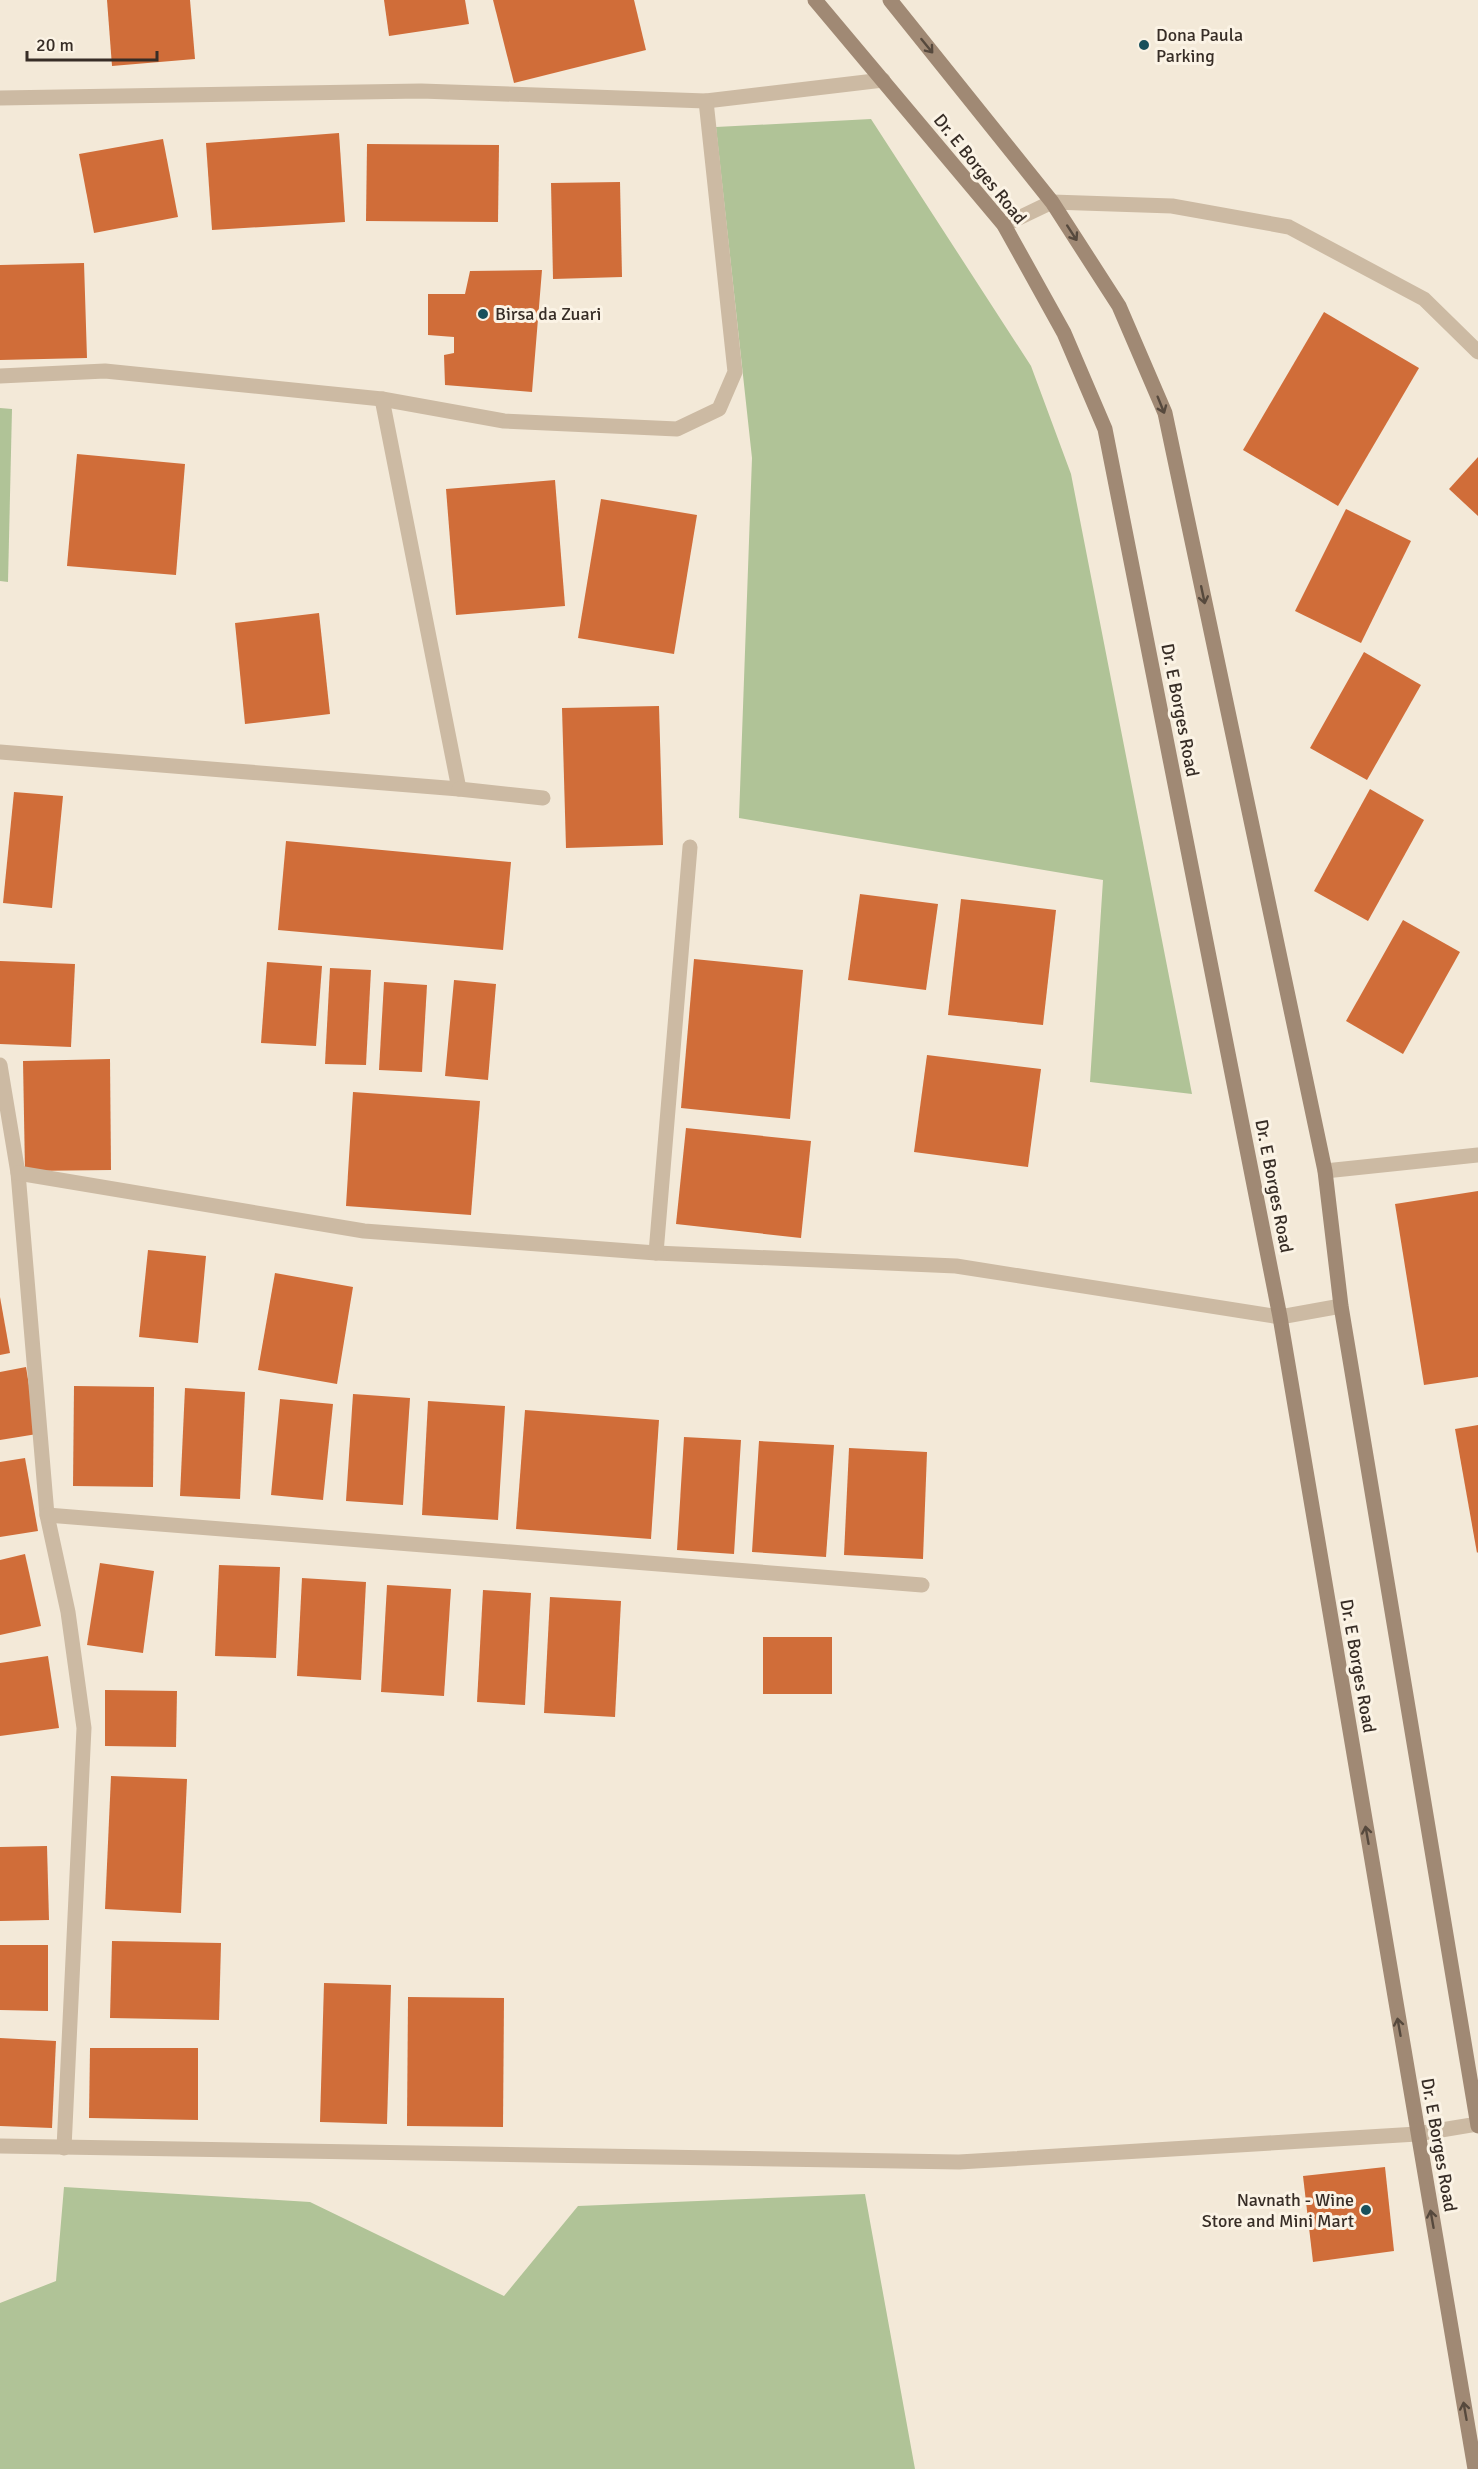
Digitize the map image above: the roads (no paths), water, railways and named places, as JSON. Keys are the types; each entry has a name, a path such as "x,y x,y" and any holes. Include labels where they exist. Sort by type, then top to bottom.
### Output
{"main road":[{"name":"Dr. E Borges Road","path":"815,0 1004,225 1064,333 1105,429 1280,1317 1475,2469"},
{"name":"Dr. E Borges Road","path":"890,0 1052,202 1119,306 1165,412 1326,1171 1341,1306 1478,2125"}],"street":[{"path":"0,98 421,91 706,101 883,80"},
{"path":"0,376 105,370 382,399 504,421 676,429 719,409 735,372 706,101"},
{"path":"1004,225 1052,202 1172,206 1289,227 1424,298 1478,352"},
{"path":"382,399 459,789"},
{"path":"0,752 459,789 543,798"},
{"path":"656,1253 690,847"},
{"path":"0,1065 18,1173 47,1515 68,1612 84,1728 64,2148"},
{"path":"1326,1171 1478,1155"},
{"path":"18,1173 364,1231 656,1253 956,1266 1280,1317 1341,1306"},
{"path":"47,1515 922,1585"},
{"path":"0,2146 959,2162 1417,2134 1478,2125"}],"place":[{"name":"Dona Paula Parking","path":"1144,45"},
{"name":"Birsa da Zuari","path":"483,314"},
{"name":"Navnath - Wine Store and Mini Mart","path":"1366,2210"}]}
